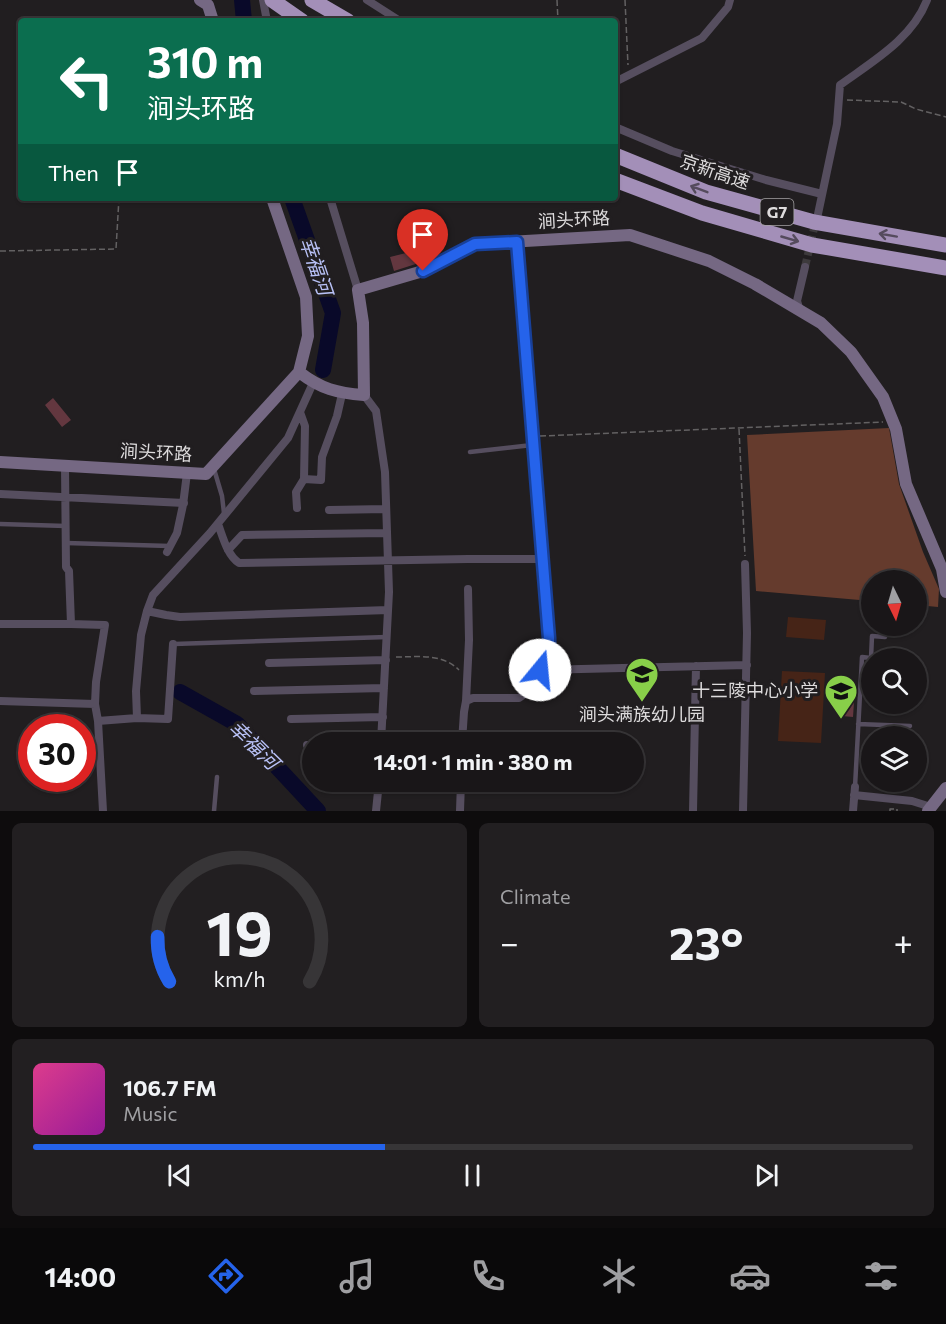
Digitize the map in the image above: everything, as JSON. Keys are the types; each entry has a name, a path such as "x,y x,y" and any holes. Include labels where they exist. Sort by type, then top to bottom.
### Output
{"highway":[{"path":"272,0 296,17"},
{"path":"312,0 343,18"},
{"name":"京新高速","path":"618,156 706,192 814,222 946,245"},
{"name":"G7","path":"618,181 702,213 812,245 946,268"}],"street":[{"path":"263,0 266,18"},
{"path":"367,0 395,18"},
{"path":"618,80 702,38 728,7 730,0"},
{"path":"818,214 837,124 840,85 895,45 922,13 927,0"},
{"path":"205,2 212,18"},
{"path":"618,128 672,152 822,194"},
{"path":"273,201 306,297 308,336 299,372 314,383 342,394 364,395"},
{"path":"331,201 358,290 363,323 364,395 376,411 385,472 388,610 382,732"},
{"name":"涧头环路","path":"358,290 423,271 475,244 630,235 708,261 755,284 821,323 851,352 883,397 896,429 906,484 942,569 946,592"},
{"path":"466,701 472,698 519,698 525,695 549,653 517,242"},
{"path":"800,311 797,301 805,267"},
{"name":"涧头环路","path":"0,462 206,474 215,471 299,372"},
{"path":"136,718 141,635 153,595 218,524 288,438 314,383"},
{"path":"304,479 321,480 322,457 337,416 342,394"},
{"path":"297,508 296,492 304,479 305,426 300,412"},
{"path":"65,466 66,567 69,572 71,624"},
{"path":"169,549 177,533 184,503 187,473"},
{"path":"0,494 184,503"},
{"path":"329,510 386,509"},
{"path":"218,524 228,550 239,563 542,559"},
{"path":"228,550 242,535 387,533"},
{"path":"742,811 747,665 745,564"},
{"path":"463,732 469,639 468,589"},
{"path":"147,611 180,617 388,610"},
{"path":"0,624 105,625 95,704 103,811"},
{"path":"98,721 136,718 168,719 173,644"},
{"path":"269,663 386,658"},
{"path":"540,670 747,665"},
{"path":"693,811 696,666"},
{"path":"254,692 384,688"},
{"path":"0,701 95,704"},
{"path":"291,719 383,717"},
{"path":"853,811 854,791 912,801 929,809 946,788"},
{"path":"376,811 378,792"},
{"path":"460,811 461,792"}],"lane":[{"path":"470,452 532,441"},
{"path":"215,471 222,496 224,516"},
{"path":"0,524 66,526"},
{"path":"66,543 169,549"},
{"path":"854,791 862,657 871,658 872,636 885,637"},
{"path":"173,644 387,637"},
{"path":"858,724 910,726"},
{"path":"214,811 217,777"}],"path":[{"path":"557,0 558,18"},
{"path":"625,0 629,75"},
{"path":"839,100 901,102 916,109 946,117"},
{"path":"0,251 116,249 119,201"},
{"path":"532,441 739,428 893,422"},
{"path":"739,428 745,564"},
{"path":"386,658 438,658 454,666 467,678"},
{"path":"890,811 890,809 897,809 897,811"}],"shaded area":[{"path":"889,428 899,484 939,589 938,607 927,606 927,570 861,570 861,600 756,591 747,435"},
{"path":"788,617 826,620 824,640 786,637"},
{"path":"782,671 825,673 821,743 778,741"}],"building":[{"path":"418,250 422,262 394,271 390,257"},
{"path":"53,398 71,420 62,427 45,405"},
{"path":"842,701 854,702 853,717 842,716"}],"waterway":[{"name":"幸福河","path":"242,0 244,18"},
{"name":"幸福河","path":"293,201 333,313 323,370"},
{"name":"幸福河","path":"180,692 237,724 318,811"}],"tunnel":[{"path":"805,267 816,220"}],"place":[{"name":"涧头满族幼儿园","path":"642,703"},
{"name":"十三陵中心小学","path":"841,720"}],"route":[{"path":"423,271 475,244 517,242 549,638 549,653 540,670"}]}
